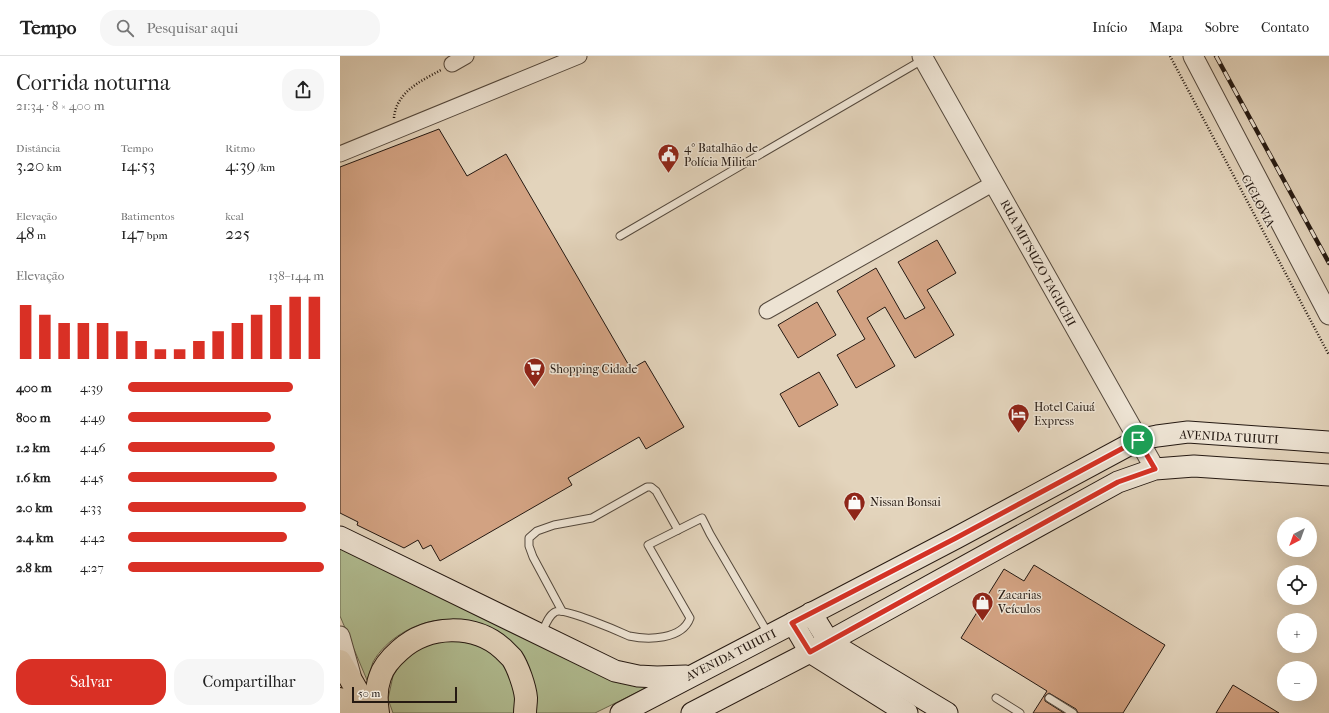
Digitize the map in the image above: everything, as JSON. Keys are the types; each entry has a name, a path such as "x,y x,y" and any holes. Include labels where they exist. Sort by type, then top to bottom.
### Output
{"main road":[{"name":"AVENIDA TUIUTI","path":"621,713 956,538 1138,440 1188,432 1329,442"},
{"path":"1284,439 1288,472"},
{"path":"692,713 829,642 1118,482 1155,469 1194,466 1329,475"},
{"path":"340,537 615,671 638,676 690,676"},
{"path":"811,613 829,642 907,713"},
{"path":"792,623 810,652 863,674 947,713"},
{"path":"378,713 376,695 380,676 392,657 406,644 422,636 439,631 461,630 479,634 496,643 512,658 520,674 526,697 525,713"},
{"path":"340,661 347,692 348,713"},
{"path":"347,692 370,713"}],"street":[{"path":"452,64 466,56"},
{"path":"1193,56 1329,315"},
{"path":"340,154 575,57"},
{"name":"RUA MITSUZO TAGUCHI","path":"923,58 1155,469"},
{"path":"767,311 994,183"},
{"path":"340,636 347,692"}],"lane":[{"path":"620,236 923,58"},
{"path":"562,611 533,557 529,546 529,538 537,531 554,525 592,518 647,487 651,487 656,491 678,530"},
{"path":"541,635 552,614 558,611 589,620 637,638 660,637 677,632 690,618 648,545 702,518 769,635"},
{"path":"996,698 1020,713"},
{"path":"1049,698 1073,713"}],"path":[{"name":"CICLOVIA","path":"1170,56 1329,355"},
{"path":"393,132 394,116 398,102 411,87 452,64"}],"green space":[{"path":"340,542 624,681 648,687 595,713 530,713 530,687 461,621 447,620 439,620 420,625 393,639 385,646 373,662 367,680 340,616"},
{"path":"437,639 476,643 499,658 513,677 518,713 393,713 388,699 393,676 403,660 417,648"}],"building":[{"path":"439,129 467,176 506,154 631,369 645,361 684,427 646,449 639,437 568,478 572,485 440,561 431,545 423,549 418,540 404,548 357,525 358,522 340,513 340,167"},
{"path":"937,240 956,273 927,290 954,335 915,358 885,307 867,318 895,366 856,388 837,355 865,339 837,291 876,268 905,319 925,308 898,262"},
{"path":"817,302 836,335 798,358 778,325"},
{"path":"819,372 838,405 799,427 780,394"},
{"path":"1034,565 1165,645 1123,713 1078,713 1076,709 1049,693 1045,696 1045,701 1064,713 1033,713 1047,691 961,638 1004,569 1024,581"},
{"path":"1233,685 1279,713 1216,713"}],"railway":[{"path":"1216,56 1329,263"}],"place":[{"name":"4º Batalhão de Polícia Militar","path":"668,174"},
{"name":"Shopping Cidade","path":"534,388"},
{"name":"Hotel Caiuá Express","path":"1018,434"},
{"name":"Nissan Bonsai","path":"855,522"},
{"name":"Zacarias Veículos","path":"983,622"}],"route":[{"path":"1138,440 1155,469 1118,482 810,652 792,623 956,538 1138,440"}]}
